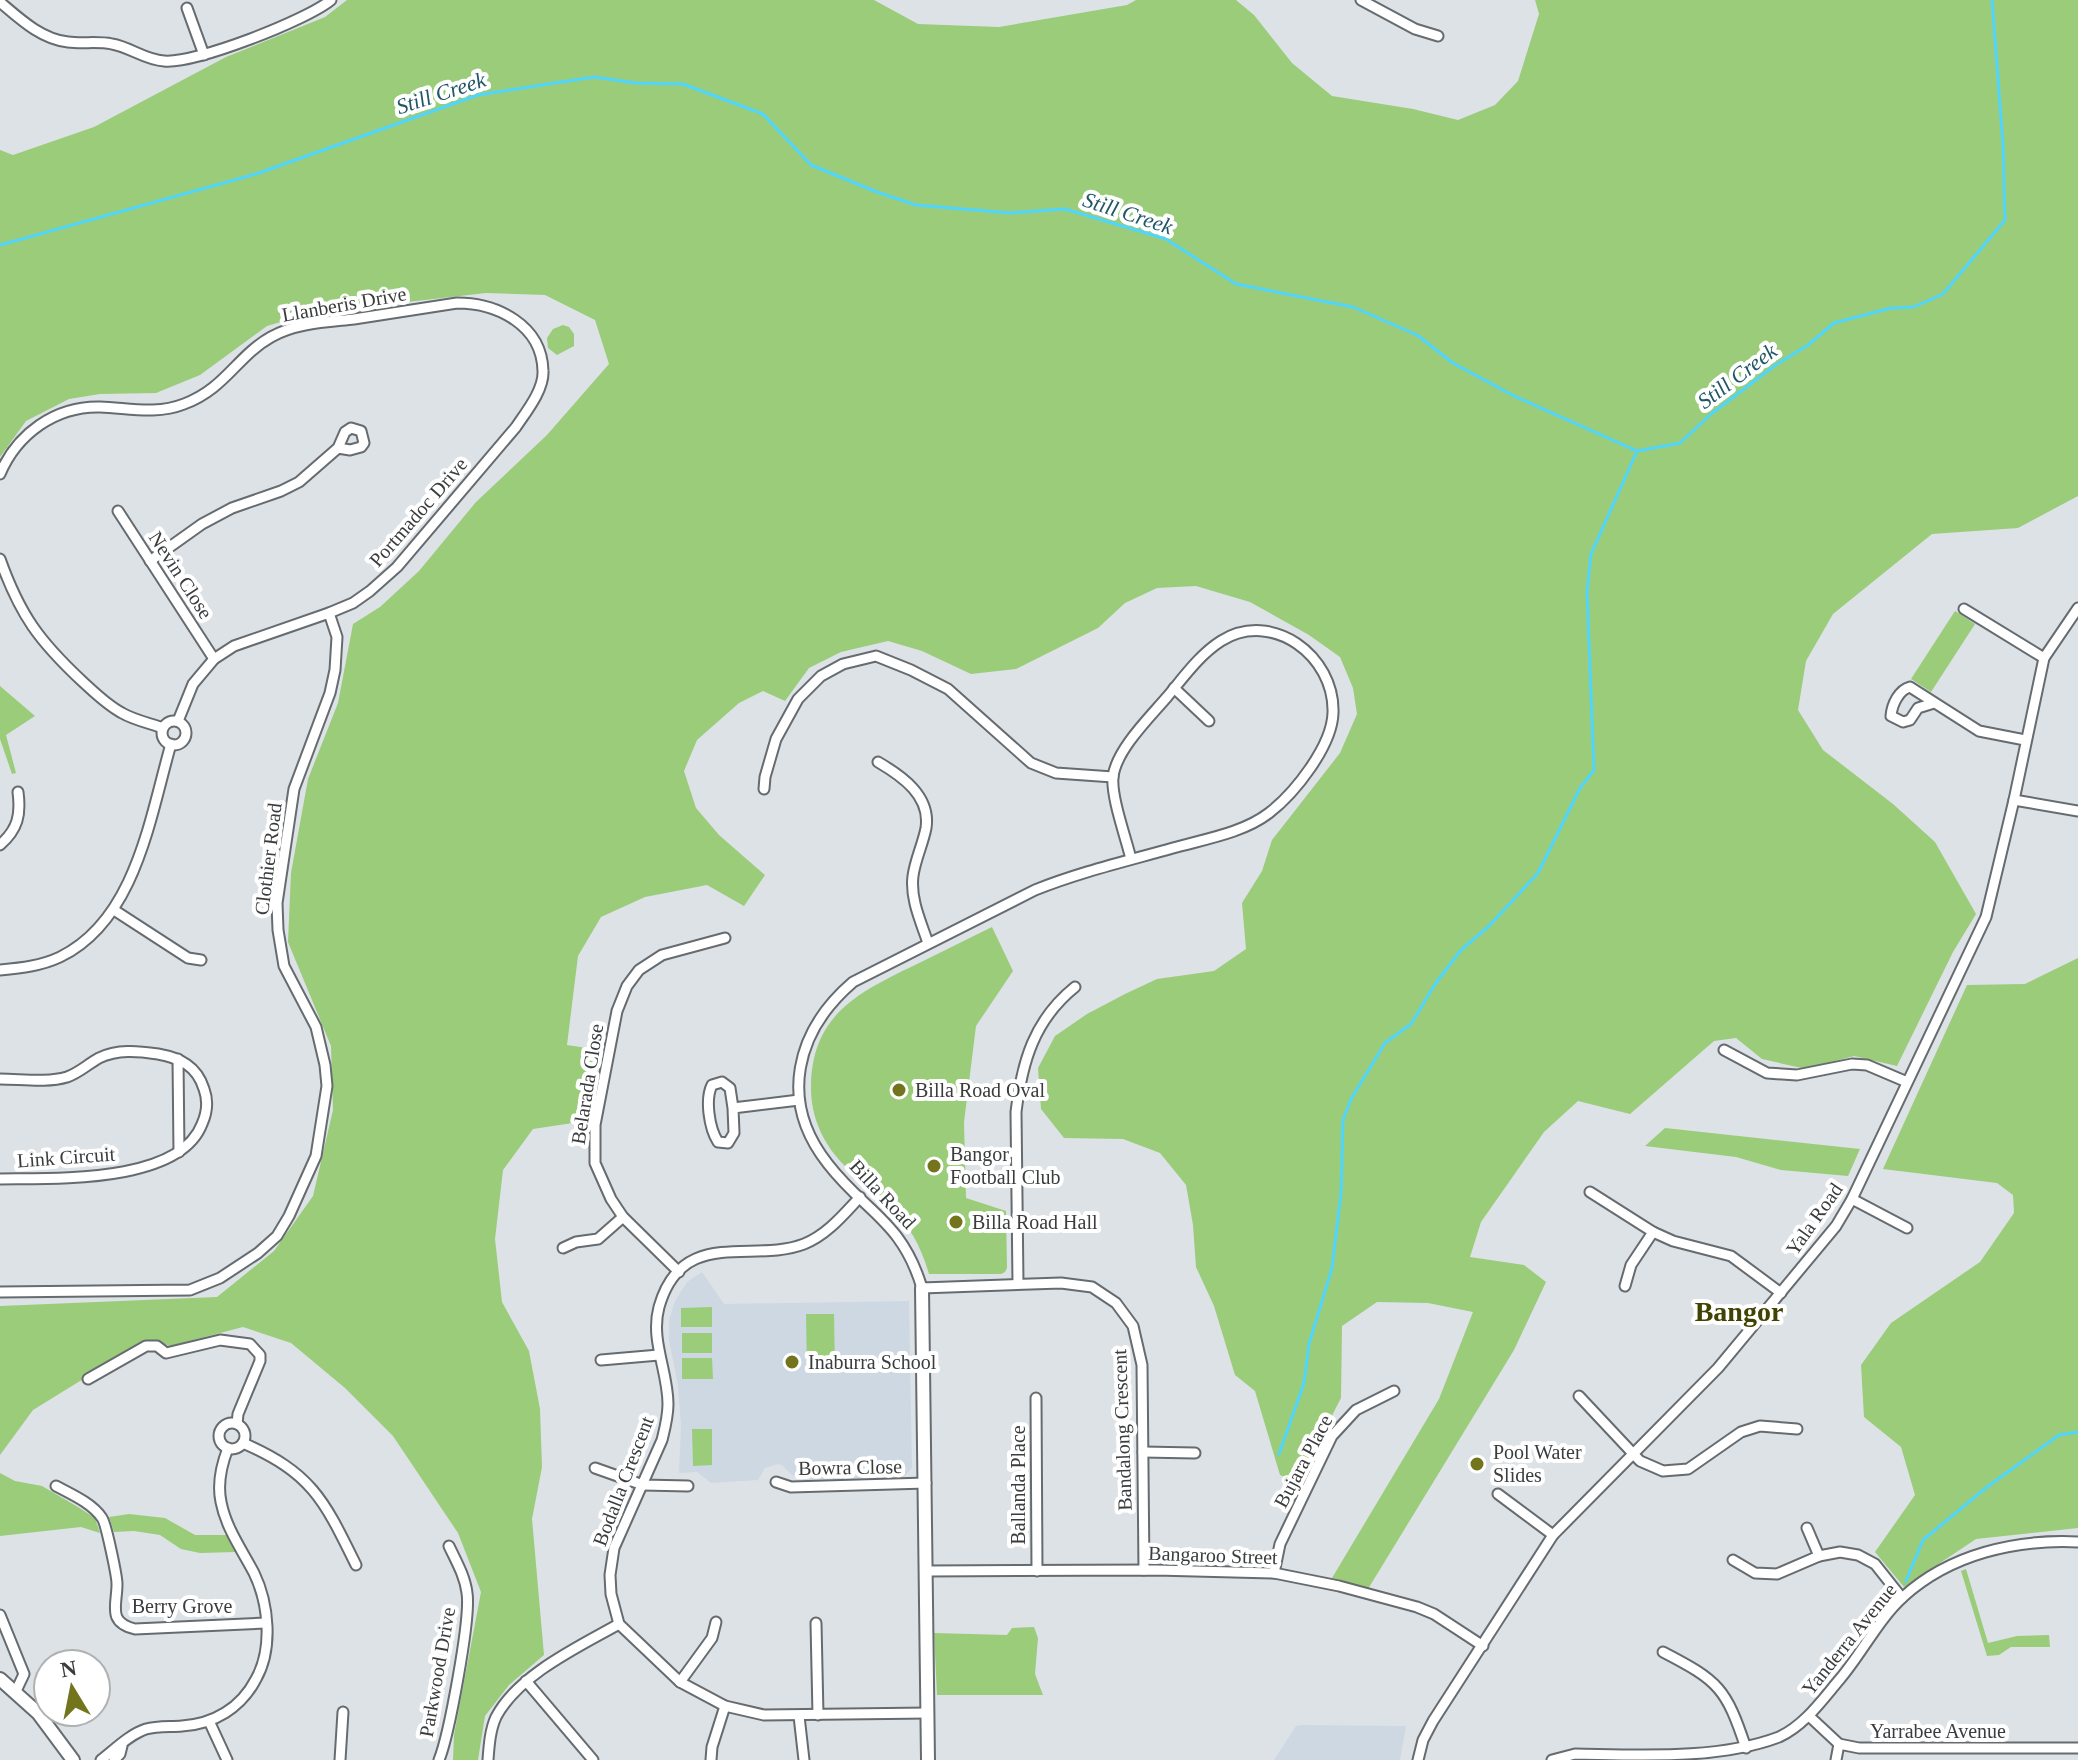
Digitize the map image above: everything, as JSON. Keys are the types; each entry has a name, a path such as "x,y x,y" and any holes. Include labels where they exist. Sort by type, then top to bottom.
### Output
{"street":[{"path":"0,1 36,31 61,41 109,43 146,58 167,62 204,55 312,13 331,0"},
{"path":"1361,0 1415,29 1438,36"},
{"path":"1379,0 1395,18"},
{"path":"187,8 204,55"},
{"name":"Llanberis Drive","path":"0,474 18,442 46,420 87,407 148,411 183,405 219,386 258,346 285,331 306,325 457,303 489,306 520,323 533,341 544,372"},
{"name":"Portmadoc Drive","path":"178,721 193,684 214,659 234,646 353,603 397,567 516,427 533,403 544,372"},
{"path":"150,561 202,524 232,508 299,482 338,448"},
{"name":"Nevin Close","path":"118,511 214,659"},
{"path":"0,559 13,596 27,621 61,661 124,715 163,728"},
{"path":"1964,609 2044,658"},
{"name":"Yala Road","path":"1418,1760 1423,1740 1433,1721 1553,1535 1718,1368 1836,1226 1852,1199 1986,917 2044,658 2078,610"},
{"name":"Clothier Road","path":"0,1292 190,1290 220,1278 258,1253 277,1236 289,1216 316,1156 327,1086 316,1027 284,966 277,903 294,789 330,693 335,670 337,637 329,613"},
{"name":"Billa Road","path":"928,1760 922,1288 911,1256 897,1235 829,1166 811,1140 799,1100 801,1061 812,1029 836,997 853,982 1035,890 1065,878 1218,836 1253,823 1269,813 1293,791 1321,751 1333,714 1330,688 1322,666 1303,645 1269,631 1244,631 1222,640 1204,654 1134,735 1113,777"},
{"path":"764,789 776,739 798,699 821,676 843,664 876,656 948,689 1031,763 1056,773 1113,777 1131,859"},
{"path":"1174,688 1209,721"},
{"path":"1934,703 1918,708 1910,720 1903,722 1891,716 1898,696 1906,688 1915,690 1979,731 2025,740"},
{"path":"178,721 184,726 186,734 183,741 171,744 162,736 163,728 167,722 178,721"},
{"path":"0,970 27,967 61,956 90,938 114,910 134,871 171,744"},
{"path":"878,762 905,778 922,800 926,826 912,878 915,905 928,943"},
{"path":"0,845 17,824 20,814 18,792"},
{"path":"2014,800 2078,811"},
{"path":"114,910 188,958 201,960"},
{"name":"Belarada Close","path":"679,1272 623,1217 602,1183 593,1144 619,1003 633,977 651,961 672,951 725,938"},
{"path":"1018,1284 1016,1112 1019,1085 1027,1052 1039,1025 1075,987"},
{"path":"1724,1050 1767,1073 1797,1075 1852,1064 1867,1065 1907,1082"},
{"path":"0,1079 59,1078 83,1069 101,1057 119,1052 178,1059 197,1074 206,1104 200,1130 192,1142 179,1152"},
{"path":"178,1059 179,1152"},
{"path":"722,1082 730,1088 733,1108 734,1133 728,1143 722,1144 711,1129 709,1094 712,1085 722,1082"},
{"path":"733,1108 799,1100"},
{"name":"Link Circuit","path":"0,1179 95,1177 122,1173 179,1152"},
{"path":"1590,1192 1653,1232 1673,1241 1731,1256 1781,1293"},
{"path":"679,1272 714,1252 791,1248 805,1244 839,1220 860,1197"},
{"path":"1852,1199 1907,1228"},
{"path":"563,1248 601,1237 623,1217"},
{"path":"1625,1286 1631,1265 1653,1232"},
{"name":"Bodalla Crescent","path":"619,1624 611,1594 614,1548 667,1422 668,1400 656,1325 658,1309 679,1272"},
{"name":"Bandalong Crescent","path":"922,1288 1061,1283 1092,1287 1116,1303 1133,1326 1142,1365 1144,1570"},
{"path":"88,1379 146,1346 157,1346 166,1353 220,1340 250,1344 260,1355 260,1361 238,1414 237,1424 244,1432 243,1443 237,1448 228,1448 222,1444 220,1432 225,1426 237,1424"},
{"path":"601,1360 659,1355"},
{"name":"Bujara Place","path":"1274,1573 1280,1544 1332,1436 1356,1410 1394,1391"},
{"path":"1579,1396 1640,1461 1663,1471 1688,1469 1741,1432 1760,1426 1797,1429"},
{"name":"Ballanda Place","path":"1036,1398 1037,1571"},
{"path":"243,1443 268,1454 303,1478 327,1510 356,1565"},
{"path":"101,1760 146,1729 209,1721 239,1702 257,1678 264,1655 266,1623 261,1590 226,1522 221,1501 220,1474 228,1448"},
{"path":"1143,1452 1195,1453"},
{"path":"595,1468 643,1485 688,1486"},
{"name":"Bowra Close","path":"776,1482 791,1487 926,1483"},
{"name":"Berry Grove","path":"56,1486 80,1498 100,1514 107,1527 117,1583 114,1605 116,1617 123,1626 135,1629 266,1623"},
{"path":"1498,1494 1553,1535"},
{"path":"1807,1528 1819,1556"},
{"name":"Yanderra Avenue","path":"1552,1760 1575,1754 1710,1755 1779,1737 1809,1716 1902,1598 1932,1575 1988,1550 2046,1540 2078,1542"},
{"name":"Parkwood Drive","path":"439,1760 458,1671 468,1603 464,1579 449,1546"},
{"path":"1733,1560 1755,1573 1777,1574 1819,1556 1840,1552 1858,1555 1875,1564 1902,1598"},
{"name":"Bangaroo Street","path":"927,1571 1274,1573 1417,1607 1434,1614 1483,1646"},
{"path":"0,1615 24,1674 16,1691"},
{"path":"680,1682 712,1638 716,1622"},
{"path":"816,1623 818,1715"},
{"path":"488,1760 495,1718 511,1695 526,1681 619,1624 680,1682 725,1706 764,1715 928,1713"},
{"path":"1663,1652 1704,1673 1721,1689 1734,1711 1746,1748"},
{"path":"0,1679 48,1724 73,1760"},
{"path":"526,1681 593,1760"},
{"path":"711,1760 725,1706"},
{"path":"340,1760 343,1712"},
{"path":"799,1716 804,1760"},
{"path":"1809,1716 1839,1744 1836,1760"},
{"path":"209,1721 227,1760"},
{"name":"Yarrabee Avenue","path":"1839,1744 1878,1749 2078,1748"},
{"path":"114,1760 122,1746"},
{"path":"2002,1749 2003,1760"}],"shaded area":[{"name":"Inaburra School","path":"702,1272 724,1304 909,1301 912,1468 903,1478 804,1480 777,1464 765,1468 758,1480 711,1483 697,1472 679,1473 681,1426 669,1320 675,1301 687,1282"},
{"path":"1296,1726 1406,1726 1400,1760 1274,1760"}],"green space":[{"path":"347,0 874,0 918,24 999,27 1127,5 1136,0 1236,0 1254,15 1292,63 1332,96 1458,120 1495,105 1518,81 1539,14 1535,0 2078,0 2078,496 2018,528 1932,534 1833,614 1806,661 1798,710 1823,750 1893,804 1935,842 1976,914 1953,952 1897,1066 1854,1056 1806,1069 1762,1059 1736,1038 1714,1041 1630,1114 1578,1101 1544,1132 1481,1222 1470,1257 1524,1265 1546,1282 1514,1350 1368,1589 1332,1578 1439,1399 1473,1312 1428,1303 1377,1302 1342,1326 1341,1398 1298,1482 1280,1475 1255,1391 1235,1375 1214,1306 1196,1267 1186,1185 1160,1153 1123,1139 1064,1138 1041,1109 1038,1068 1055,1036 1087,1014 1157,979 1214,971 1246,949 1242,903 1262,871 1272,840 1340,753 1357,714 1353,688 1340,657 1309,635 1250,602 1196,586 1157,588 1125,603 1098,628 1016,669 971,674 922,651 888,641 841,652 809,668 785,701 763,691 739,703 697,740 684,771 696,808 719,835 765,875 744,906 707,885 645,897 601,917 578,956 567,1045 600,1050 586,1121 533,1129 503,1170 495,1239 502,1302 529,1351 540,1409 542,1467 532,1519 544,1655 509,1685 485,1716 478,1760 453,1760 454,1735 481,1592 458,1533 393,1436 345,1388 291,1343 243,1327 170,1346 159,1342 140,1344 33,1410 0,1455 0,1306 217,1297 274,1251 313,1196 333,1110 331,1046 288,942 291,873 308,779 338,703 353,624 380,607 419,571 476,502 547,435 609,364 595,320 545,295 486,293 311,313 267,326 200,375 156,393 100,394 69,399 26,421 0,457 0,150 13,155 94,127 226,57 325,17"},
{"path":"563,325 574,334 574,346 557,355 548,348 547,338 553,329"},
{"path":"1955,611 1975,624 1931,692 1911,679"},
{"path":"0,686 35,716 6,735 16,773 12,774 0,739"},
{"path":"992,927 1013,971 976,1026 964,1122 966,1198 1006,1211 1007,1268 1001,1274 929,1274 905,1224 845,1166 824,1139 811,1096 814,1060 820,1040 830,1023 858,996"},
{"path":"2078,958 2078,1528 1976,1539 1904,1587 1875,1552 1915,1495 1901,1447 1864,1417 1861,1365 1891,1323 1980,1262 2014,1213 2013,1195 1997,1183 1883,1169 1967,985 2025,984"},
{"path":"1665,1128 1860,1149 1848,1176 1781,1170 1736,1157 1645,1146"},
{"path":"712,1307 712,1327 681,1327 681,1308"},
{"path":"806,1314 834,1314 835,1373 807,1373"},
{"path":"682,1333 712,1333 712,1353 682,1353"},
{"path":"682,1358 712,1358 713,1379 682,1379"},
{"path":"692,1429 712,1429 712,1465 693,1466"},
{"path":"0,1473 15,1481 42,1486 78,1507 95,1518 100,1533 81,1527 0,1536"},
{"path":"129,1514 165,1518 195,1535 227,1535 236,1552 200,1553 181,1549 160,1535 114,1532 109,1517"},
{"path":"1966,1569 1988,1643 2017,1636 2049,1635 2050,1647 2011,1647 1999,1655 1987,1656 1961,1571"},
{"path":"1034,1627 1038,1638 1035,1674 1043,1695 937,1695 934,1633 1007,1635 1012,1628"}],"waterway":[{"name":"Still Creek","path":"0,245 256,174 478,95 594,77 636,83 683,84 763,114 811,165 916,205 1010,213 1065,209 1166,239 1236,284 1353,307 1417,335 1453,363 1514,396 1637,451 1680,443 1711,414 1834,323 1891,308 1914,307 1943,294 2005,220 2003,145 1992,0"},
{"path":"1279,1454 1304,1383 1309,1344 1332,1268 1341,1193 1343,1120 1351,1099 1385,1043 1411,1024 1435,984 1461,950 1489,926 1538,873 1580,788 1594,770 1587,592 1591,554 1637,451"},
{"path":"1906,1581 1923,1540 1987,1487 2059,1435 2078,1432"}],"place":[{"name":"Billa Road Oval","path":"899,1090"},
{"name":"Bangor Football Club","path":"934,1166"},
{"name":"Billa Road Hall","path":"956,1222"},
{"name":"Inaburra School","path":"792,1362"},
{"name":"Pool Water Slides","path":"1477,1464"}],"district":[{"name":"Bangor","path":"1739,1311"}]}
